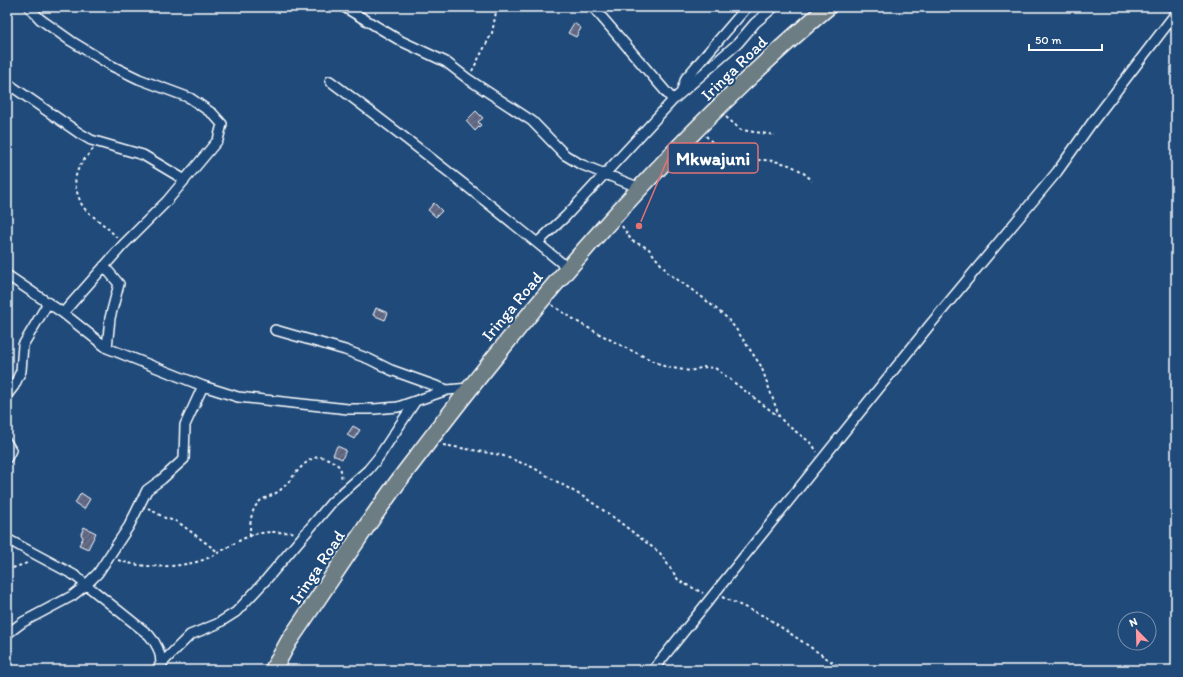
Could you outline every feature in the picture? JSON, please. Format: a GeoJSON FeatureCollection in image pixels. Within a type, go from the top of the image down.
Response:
{"type":"FeatureCollection","features":[{"type":"Feature","properties":{"kind":"highway","name":"Iringa Road"},"geometry":{"type":"LineString","coordinates":[[272,670],[289,641],[402,476],[430,442],[469,388],[543,299],[640,188],[698,128],[794,35],[828,7]]}},
{"type":"Feature","properties":{"kind":"street"},"geometry":{"type":"LineString","coordinates":[[29,7],[40,19],[65,38],[112,66],[139,79],[190,98],[220,120],[222,124],[218,140],[185,180],[167,201],[123,245],[63,313]]}},
{"type":"Feature","properties":{"kind":"street"},"geometry":{"type":"LineString","coordinates":[[344,7],[401,41],[446,62],[468,79],[532,121],[565,155],[596,172],[605,173],[640,188]]}},
{"type":"Feature","properties":{"kind":"street"},"geometry":{"type":"LineString","coordinates":[[593,7],[673,100]]}},
{"type":"Feature","properties":{"kind":"street"},"geometry":{"type":"LineString","coordinates":[[681,92],[686,78],[747,7]]}},
{"type":"Feature","properties":{"kind":"street"},"geometry":{"type":"LineString","coordinates":[[537,243],[566,216],[681,92],[738,43],[755,23],[774,7]]}},
{"type":"Feature","properties":{"kind":"street"},"geometry":{"type":"LineString","coordinates":[[653,670],[929,326],[1057,172],[1091,124],[1176,14]]}},
{"type":"Feature","properties":{"kind":"street"},"geometry":{"type":"LineString","coordinates":[[330,81],[395,129],[569,269]]}},
{"type":"Feature","properties":{"kind":"street"},"geometry":{"type":"LineString","coordinates":[[7,83],[79,133],[99,142],[143,156],[185,180]]}},
{"type":"Feature","properties":{"kind":"street"},"geometry":{"type":"LineString","coordinates":[[104,266],[119,284],[110,318],[107,348]]}},
{"type":"Feature","properties":{"kind":"street"},"geometry":{"type":"LineString","coordinates":[[7,275],[48,302],[107,348],[203,386],[238,397],[348,409],[398,407],[447,390],[469,388]]}},
{"type":"Feature","properties":{"kind":"street"},"geometry":{"type":"LineString","coordinates":[[7,395],[14,386],[21,370],[23,345],[48,302]]}},
{"type":"Feature","properties":{"kind":"street"},"geometry":{"type":"LineString","coordinates":[[275,330],[345,350],[369,359],[391,370],[447,390]]}},
{"type":"Feature","properties":{"kind":"street"},"geometry":{"type":"LineString","coordinates":[[7,634],[23,622],[72,596],[86,585],[109,557],[129,526],[147,490],[162,479],[184,459],[184,426],[203,386]]}},
{"type":"Feature","properties":{"kind":"street"},"geometry":{"type":"LineString","coordinates":[[160,668],[190,635],[217,624],[236,612],[265,581],[308,528],[341,493],[368,470],[378,458],[416,402]]}},
{"type":"Feature","properties":{"kind":"street"},"geometry":{"type":"LineString","coordinates":[[7,443],[11,450],[7,458]]}},
{"type":"Feature","properties":{"kind":"street"},"geometry":{"type":"LineString","coordinates":[[7,539],[39,557],[60,566],[149,635],[155,642],[160,652],[160,668]]}},
{"type":"Feature","properties":{"kind":"path"},"geometry":{"type":"LineString","coordinates":[[468,79],[492,33],[497,7]]}},
{"type":"Feature","properties":{"kind":"path"},"geometry":{"type":"LineString","coordinates":[[718,109],[741,130],[775,135]]}},
{"type":"Feature","properties":{"kind":"path"},"geometry":{"type":"LineString","coordinates":[[698,128],[716,146],[734,159],[750,162],[762,160],[784,163],[804,172],[812,180]]}},
{"type":"Feature","properties":{"kind":"path"},"geometry":{"type":"LineString","coordinates":[[99,142],[79,168],[74,178],[75,186],[86,211],[107,226],[123,245]]}},
{"type":"Feature","properties":{"kind":"path"},"geometry":{"type":"LineString","coordinates":[[617,214],[623,229],[632,240],[648,248],[668,273],[702,296],[727,318],[761,366],[778,416],[783,423],[815,447],[821,460]]}},
{"type":"Feature","properties":{"kind":"path"},"geometry":{"type":"LineString","coordinates":[[543,299],[581,324],[666,367],[690,371],[704,366],[715,368],[778,416]]}},
{"type":"Feature","properties":{"kind":"path"},"geometry":{"type":"LineString","coordinates":[[430,442],[501,455],[532,467],[587,499],[660,553],[679,581],[711,596],[722,597],[737,603],[766,617],[844,670]]}},
{"type":"Feature","properties":{"kind":"path"},"geometry":{"type":"LineString","coordinates":[[250,536],[252,515],[257,503],[282,489],[313,457],[327,458],[341,467],[341,493]]}},
{"type":"Feature","properties":{"kind":"path"},"geometry":{"type":"LineString","coordinates":[[140,503],[165,518],[178,522],[218,552]]}},
{"type":"Feature","properties":{"kind":"path"},"geometry":{"type":"LineString","coordinates":[[109,557],[125,562],[178,566],[203,560],[250,536],[267,532],[297,532],[308,528]]}},
{"type":"Feature","properties":{"kind":"path"},"geometry":{"type":"LineString","coordinates":[[7,570],[39,557]]}},
{"type":"Feature","properties":{"kind":"building"},"geometry":{"type":"Polygon","coordinates":[[[574,23],[581,28],[576,37],[568,33],[574,23]]]}},
{"type":"Feature","properties":{"kind":"building"},"geometry":{"type":"Polygon","coordinates":[[[476,111],[483,118],[478,122],[481,125],[475,131],[466,121],[476,111]]]}},
{"type":"Feature","properties":{"kind":"building"},"geometry":{"type":"Polygon","coordinates":[[[434,203],[442,211],[436,217],[428,210],[434,203]]]}},
{"type":"Feature","properties":{"kind":"building"},"geometry":{"type":"Polygon","coordinates":[[[376,308],[388,313],[385,320],[373,315],[376,308]]]}},
{"type":"Feature","properties":{"kind":"building"},"geometry":{"type":"Polygon","coordinates":[[[353,426],[360,430],[354,439],[347,435],[353,426]]]}},
{"type":"Feature","properties":{"kind":"building"},"geometry":{"type":"Polygon","coordinates":[[[337,446],[346,450],[342,459],[333,455],[337,446]]]}},
{"type":"Feature","properties":{"kind":"building"},"geometry":{"type":"Polygon","coordinates":[[[81,493],[90,499],[84,509],[75,503],[81,493]]]}},
{"type":"Feature","properties":{"kind":"building"},"geometry":{"type":"Polygon","coordinates":[[[84,527],[96,533],[88,549],[79,545],[83,538],[81,534],[84,527]]]}},
{"type":"Feature","properties":{"kind":"place","name":"Mkwajuni"},"geometry":{"type":"Point","coordinates":[639,226]}}]}
